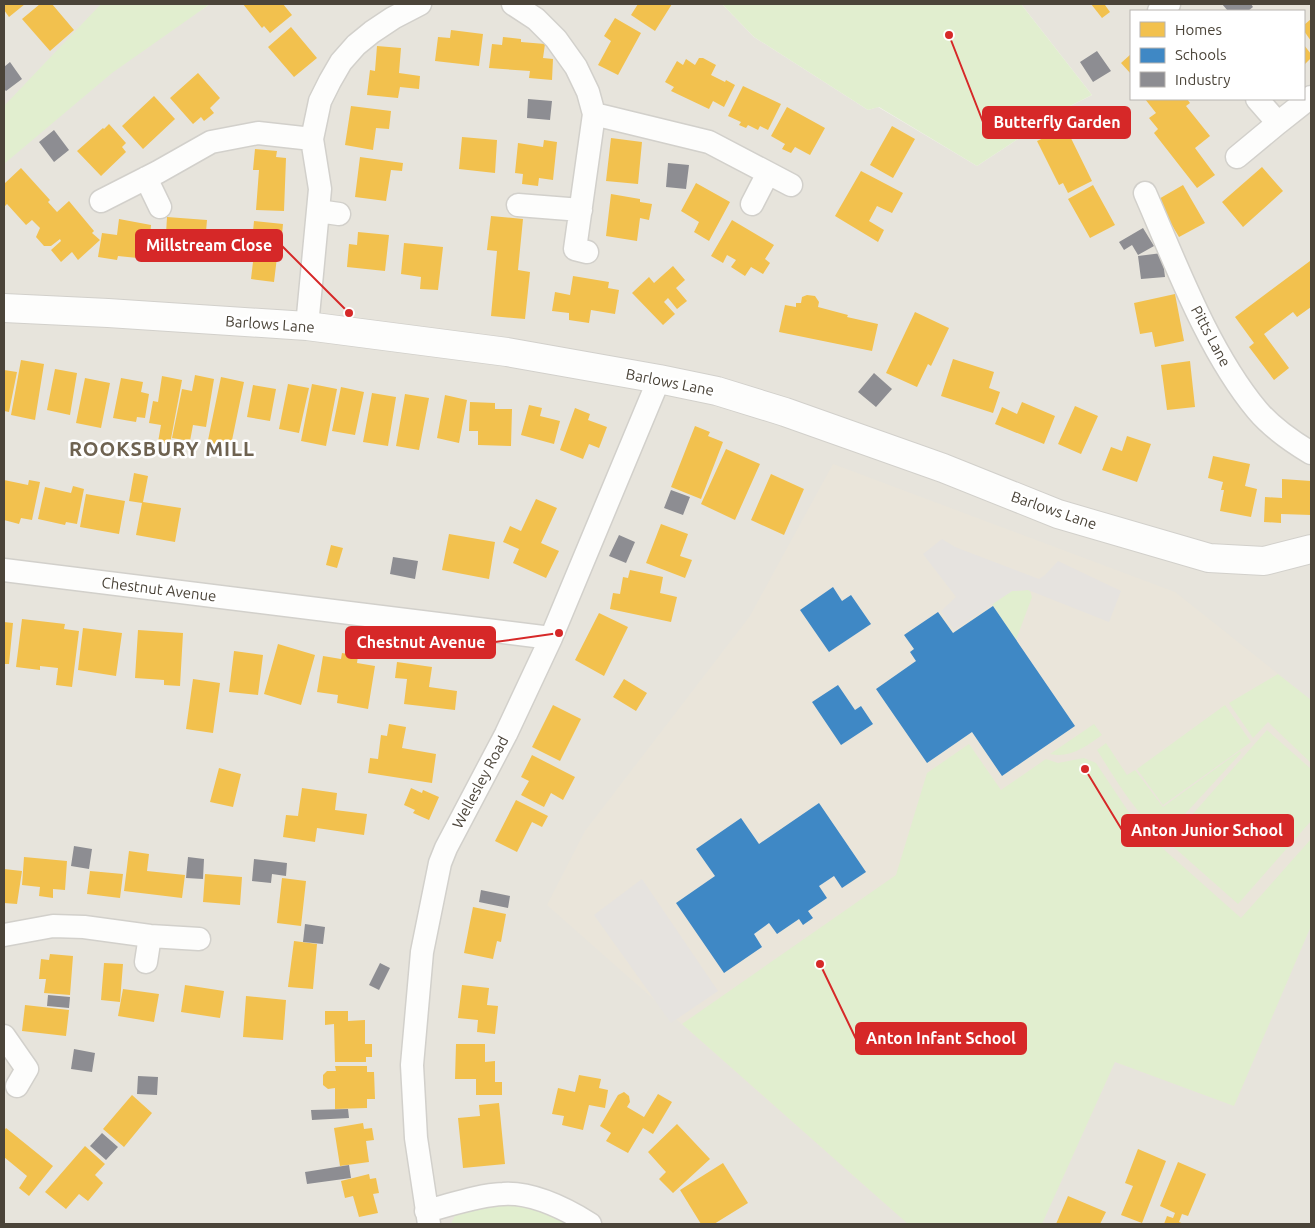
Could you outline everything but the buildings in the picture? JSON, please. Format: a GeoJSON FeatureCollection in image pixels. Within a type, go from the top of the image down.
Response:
{"type":"FeatureCollection","features":[{"type":"Feature","properties":{"kind":"street"},"geometry":{"type":"LineString","coordinates":[[307,326],[328,212],[320,189],[312,139],[320,101],[341,62],[356,45],[393,18],[420,4]]}},
{"type":"Feature","properties":{"kind":"street"},"geometry":{"type":"LineString","coordinates":[[513,4],[536,19],[556,39],[576,67],[588,92],[594,114],[575,249],[587,252]]}},
{"type":"Feature","properties":{"kind":"street"},"geometry":{"type":"LineString","coordinates":[[1237,157],[1311,96]]}},
{"type":"Feature","properties":{"kind":"street"},"geometry":{"type":"LineString","coordinates":[[1258,100],[1278,123]]}},
{"type":"Feature","properties":{"kind":"street"},"geometry":{"type":"LineString","coordinates":[[594,114],[708,142],[791,186]]}},
{"type":"Feature","properties":{"kind":"street"},"geometry":{"type":"LineString","coordinates":[[101,201],[211,142],[258,133],[312,139]]}},
{"type":"Feature","properties":{"kind":"street"},"geometry":{"type":"LineString","coordinates":[[752,204],[768,173]]}},
{"type":"Feature","properties":{"kind":"street"},"geometry":{"type":"LineString","coordinates":[[146,178],[160,207]]}},
{"type":"Feature","properties":{"kind":"street","name":"Pitts Lane"},"geometry":{"type":"LineString","coordinates":[[1145,193],[1183,281],[1221,359],[1258,411],[1283,436],[1311,453]]}},
{"type":"Feature","properties":{"kind":"street"},"geometry":{"type":"LineString","coordinates":[[518,205],[581,210]]}},
{"type":"Feature","properties":{"kind":"street","name":"Barlows Lane"},"geometry":{"type":"LineString","coordinates":[[4,308],[307,326],[507,352],[659,379],[717,391],[785,412],[943,468],[1058,514],[1209,558],[1264,561],[1311,549]]}},
{"type":"Feature","properties":{"kind":"street","name":"Wellesley Road"},"geometry":{"type":"LineString","coordinates":[[590,1224],[571,1212],[548,1203],[526,1196],[504,1193],[481,1197],[428,1218],[416,1138],[412,1065],[422,952],[438,872],[446,848],[506,734],[551,638],[659,379]]}},
{"type":"Feature","properties":{"kind":"street","name":"Chestnut Avenue"},"geometry":{"type":"LineString","coordinates":[[4,570],[551,638]]}},
{"type":"Feature","properties":{"kind":"street"},"geometry":{"type":"LineString","coordinates":[[4,935],[53,926],[84,927],[150,936],[199,939]]}},
{"type":"Feature","properties":{"kind":"street"},"geometry":{"type":"LineString","coordinates":[[146,962],[150,936]]}},
{"type":"Feature","properties":{"kind":"street"},"geometry":{"type":"LineString","coordinates":[[4,1036],[28,1069],[18,1086]]}},
{"type":"Feature","properties":{"kind":"shaded area"},"geometry":{"type":"Polygon","coordinates":[[[4,4],[194,4],[198,12],[210,4],[722,4],[754,37],[868,110],[878,107],[977,166],[1062,110],[1092,95],[1021,4],[1311,4],[1311,1224],[4,1224],[4,4]]]}},
{"type":"Feature","properties":{"kind":"shaded area"},"geometry":{"type":"Polygon","coordinates":[[[833,464],[1175,592],[1311,700],[1311,926],[1234,1106],[1115,1062],[1042,1224],[908,1224],[547,905],[585,831],[750,616],[833,464]]]}},
{"type":"Feature","properties":{"kind":"shaded area"},"geometry":{"type":"Polygon","coordinates":[[[942,539],[955,547],[1039,579],[1058,561],[1121,591],[1109,622],[1028,590],[1012,591],[954,630],[941,611],[956,597],[923,554],[942,539]]]}},
{"type":"Feature","properties":{"kind":"shaded area"},"geometry":{"type":"Polygon","coordinates":[[[642,879],[718,991],[671,1023],[594,915],[642,879]]]}},
{"type":"Feature","properties":{"kind":"green space"},"geometry":{"type":"Polygon","coordinates":[[[101,4],[210,4],[112,73],[4,164],[4,106],[101,4]]]}},
{"type":"Feature","properties":{"kind":"green space"},"geometry":{"type":"Polygon","coordinates":[[[722,4],[1021,4],[1092,95],[1062,110],[977,166],[879,107],[868,110],[754,37],[722,4]]]}},
{"type":"Feature","properties":{"kind":"green space"},"geometry":{"type":"Polygon","coordinates":[[[1028,590],[1032,597],[1016,640],[992,604],[1012,591],[1028,590]]]}},
{"type":"Feature","properties":{"kind":"green space"},"geometry":{"type":"Polygon","coordinates":[[[1278,674],[1311,700],[1311,763],[1268,722],[1253,738],[1229,703],[1278,674]]]}},
{"type":"Feature","properties":{"kind":"green space"},"geometry":{"type":"Polygon","coordinates":[[[1225,705],[1251,742],[1163,805],[1137,769],[1225,705]]]}},
{"type":"Feature","properties":{"kind":"green space"},"geometry":{"type":"Polygon","coordinates":[[[1094,724],[1102,735],[1071,753],[1064,755],[1050,754],[1094,724]]]}},
{"type":"Feature","properties":{"kind":"green space"},"geometry":{"type":"Polygon","coordinates":[[[1267,730],[1311,769],[1311,821],[1238,904],[1168,842],[1267,730]]]}},
{"type":"Feature","properties":{"kind":"green space"},"geometry":{"type":"Polygon","coordinates":[[[1106,743],[1127,775],[1135,770],[1163,807],[1240,751],[1241,753],[1163,838],[1135,807],[1097,750],[1106,743]]]}},
{"type":"Feature","properties":{"kind":"green space"},"geometry":{"type":"Polygon","coordinates":[[[969,744],[1001,790],[1046,759],[1058,763],[1084,758],[1096,763],[1130,814],[1160,846],[1241,918],[1311,839],[1311,926],[1234,1106],[1115,1062],[1042,1224],[908,1224],[682,1024],[896,875],[927,773],[969,744]]]}},
{"type":"Feature","properties":{"kind":"green space"},"geometry":{"type":"Polygon","coordinates":[[[486,1199],[537,1209],[568,1224],[451,1224],[456,1213],[486,1199]]]}},
{"type":"Feature","properties":{"kind":"place","name":"Butterfly Garden"},"geometry":{"type":"Point","coordinates":[949,35]}},
{"type":"Feature","properties":{"kind":"place","name":"Millstream Close"},"geometry":{"type":"Point","coordinates":[349,313]}},
{"type":"Feature","properties":{"kind":"place","name":"Chestnut Avenue"},"geometry":{"type":"Point","coordinates":[559,633]}},
{"type":"Feature","properties":{"kind":"place","name":"Anton Junior School"},"geometry":{"type":"Point","coordinates":[1085,769]}},
{"type":"Feature","properties":{"kind":"place","name":"Anton Infant School"},"geometry":{"type":"Point","coordinates":[820,964]}},
{"type":"Feature","properties":{"kind":"district","name":"ROOKSBURY MILL"},"geometry":{"type":"Point","coordinates":[162,448]}}]}
